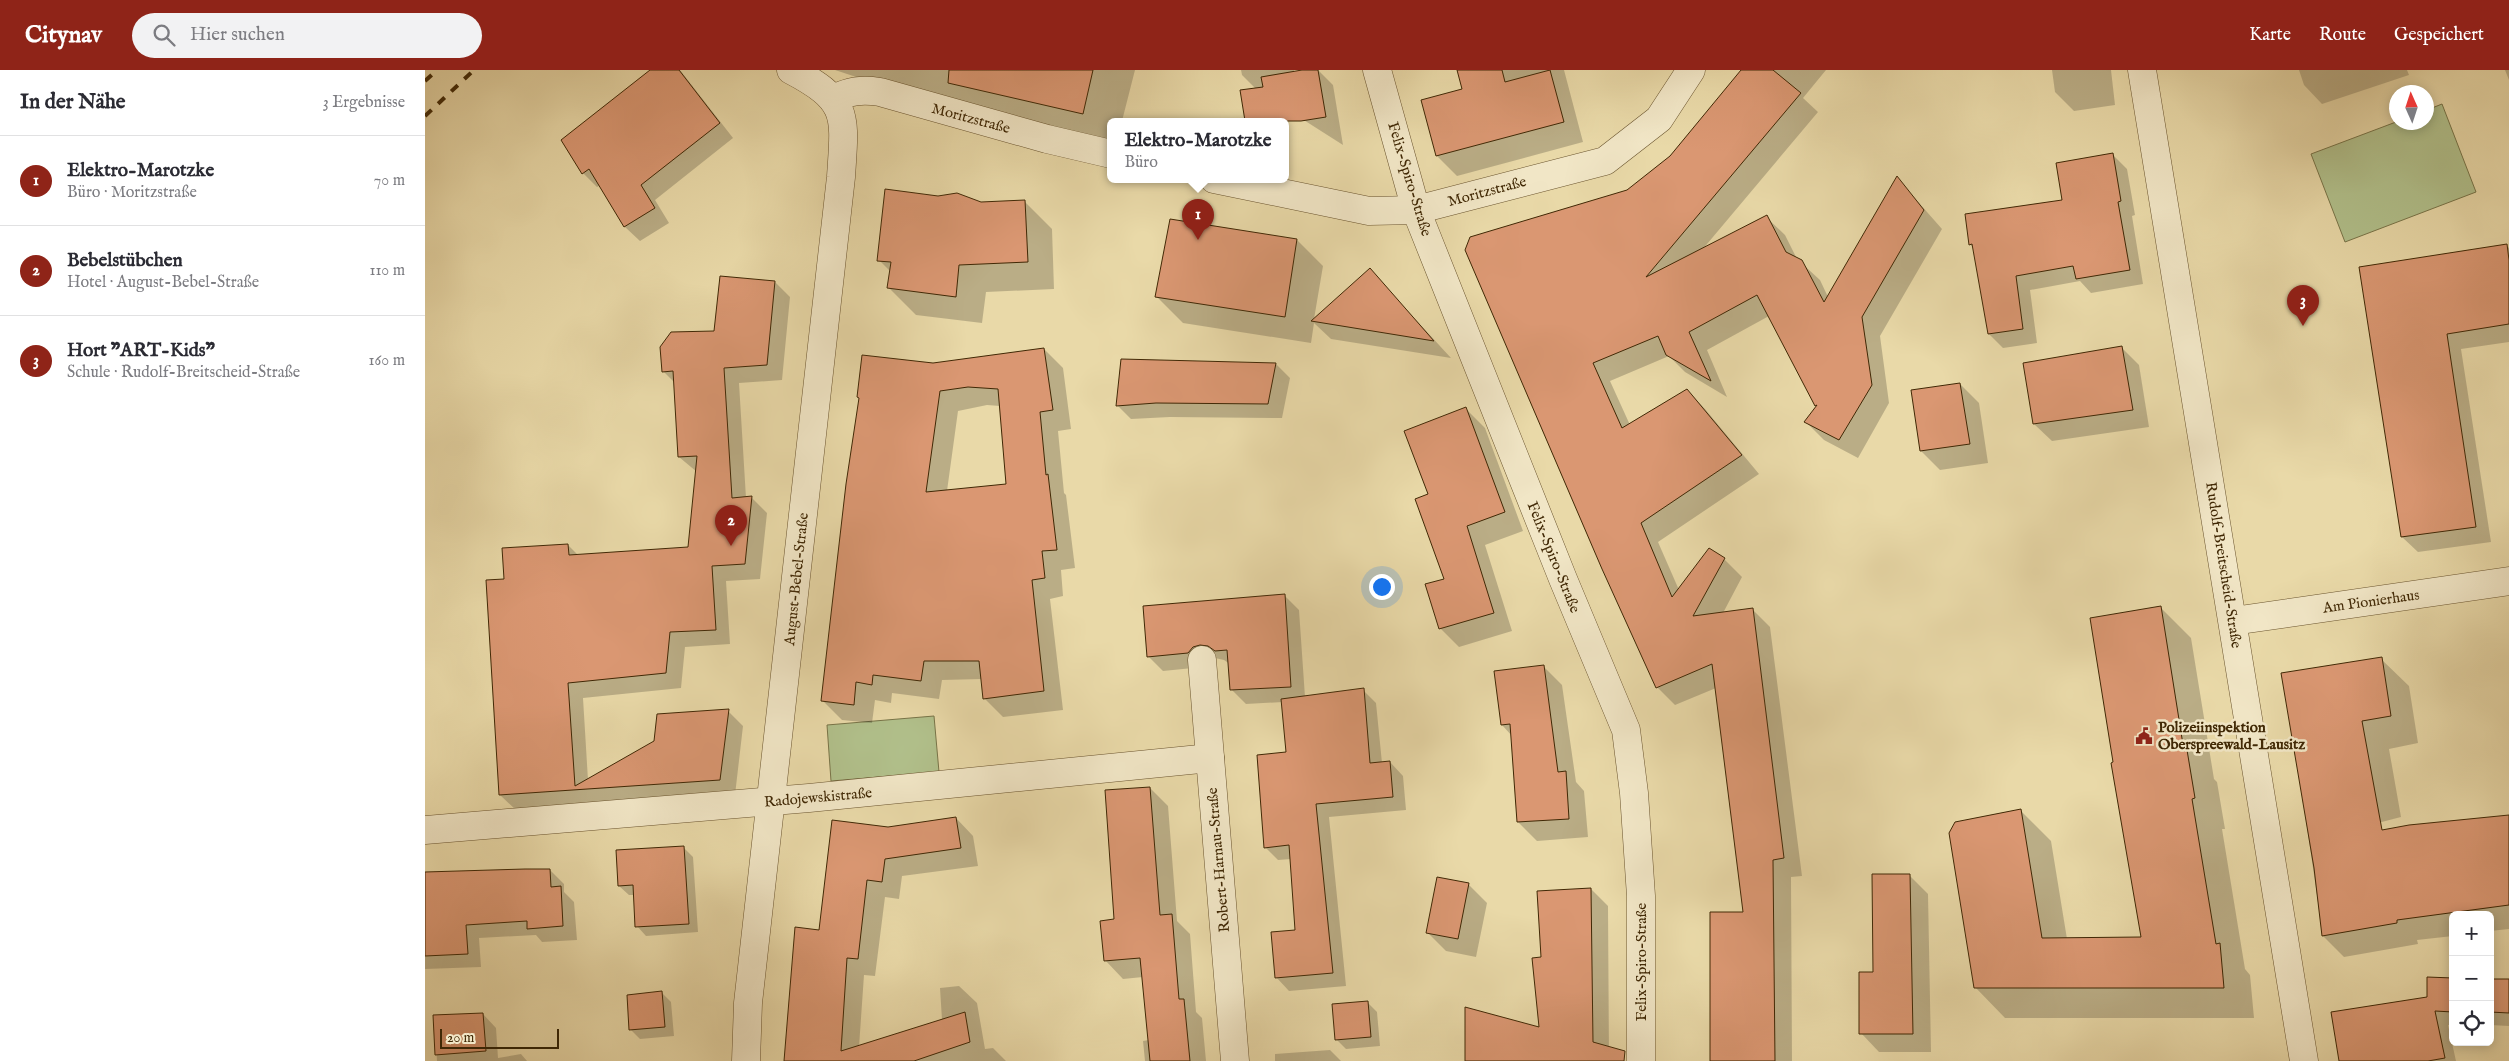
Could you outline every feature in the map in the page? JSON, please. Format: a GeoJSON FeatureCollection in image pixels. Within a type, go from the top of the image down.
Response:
{"type":"FeatureCollection","features":[{"type":"Feature","properties":{"kind":"street"},"geometry":{"type":"LineString","coordinates":[[791,70],[816,83],[833,99]]}},
{"type":"Feature","properties":{"kind":"street","name":"Felix-Spiro-Straße"},"geometry":{"type":"LineString","coordinates":[[1377,70],[1416,210],[1563,579],[1626,730],[1634,793],[1641,896],[1641,1061]]}},
{"type":"Feature","properties":{"kind":"street","name":"Moritzstraße"},"geometry":{"type":"LineString","coordinates":[[1234,183],[1369,211],[1416,210],[1605,161],[1659,119],[1691,70]]}},
{"type":"Feature","properties":{"kind":"street","name":"Rudolf-Breitscheid-Straße"},"geometry":{"type":"LineString","coordinates":[[2142,70],[2304,1061]]}},
{"type":"Feature","properties":{"kind":"street","name":"Moritzstraße"},"geometry":{"type":"LineString","coordinates":[[833,99],[853,90],[862,89],[880,92],[1107,153]]}},
{"type":"Feature","properties":{"kind":"street","name":"August-Bebel-Straße"},"geometry":{"type":"LineString","coordinates":[[746,1061],[748,1003],[841,177],[844,130],[840,112],[833,99]]}},
{"type":"Feature","properties":{"kind":"street","name":"Am Pionierhaus"},"geometry":{"type":"LineString","coordinates":[[2233,621],[2509,581]]}},
{"type":"Feature","properties":{"kind":"street","name":"Robert-Harnau-Straße"},"geometry":{"type":"LineString","coordinates":[[1202,660],[1235,1061]]}},
{"type":"Feature","properties":{"kind":"street","name":"Radojewskistraße"},"geometry":{"type":"LineString","coordinates":[[425,830],[770,802],[1210,758]]}},
{"type":"Feature","properties":{"kind":"green space"},"geometry":{"type":"Polygon","coordinates":[[[2442,104],[2476,192],[2345,242],[2311,154],[2389,125],[2389,130],[2434,130],[2434,107],[2442,104]]]}},
{"type":"Feature","properties":{"kind":"green space"},"geometry":{"type":"Polygon","coordinates":[[[934,716],[939,772],[831,781],[827,725],[934,716]]]}},
{"type":"Feature","properties":{"kind":"building"},"geometry":{"type":"Polygon","coordinates":[[[650,70],[679,70],[720,123],[641,185],[655,208],[624,227],[589,169],[582,174],[561,140],[650,70]]]}},
{"type":"Feature","properties":{"kind":"building"},"geometry":{"type":"Polygon","coordinates":[[[949,70],[1093,70],[1083,114],[948,83],[949,70]]]}},
{"type":"Feature","properties":{"kind":"building"},"geometry":{"type":"Polygon","coordinates":[[[1302,70],[1318,70],[1326,117],[1301,121],[1289,121],[1289,118],[1245,118],[1240,90],[1263,87],[1261,77],[1302,70]]]}},
{"type":"Feature","properties":{"kind":"building"},"geometry":{"type":"Polygon","coordinates":[[[1457,70],[1502,70],[1505,82],[1550,70],[1564,122],[1436,156],[1421,100],[1462,89],[1457,70]]]}},
{"type":"Feature","properties":{"kind":"building"},"geometry":{"type":"Polygon","coordinates":[[[1741,70],[1773,70],[1801,93],[1646,277],[1767,215],[1786,252],[1802,260],[1824,302],[1897,176],[1924,210],[1862,317],[1872,385],[1839,440],[1804,422],[1817,405],[1815,406],[1757,295],[1689,332],[1711,381],[1666,355],[1658,336],[1593,363],[1622,428],[1687,389],[1742,455],[1641,523],[1672,597],[1709,548],[1725,558],[1693,616],[1753,608],[1784,858],[1773,860],[1775,1061],[1710,1061],[1710,912],[1743,912],[1712,664],[1656,688],[1602,569],[1465,250],[1470,237],[1627,190],[1670,156],[1741,70]]]}},
{"type":"Feature","properties":{"kind":"building"},"geometry":{"type":"Polygon","coordinates":[[[2113,153],[2121,201],[2118,202],[2130,270],[2076,279],[2073,266],[2016,276],[2023,329],[1988,334],[1972,244],[1969,245],[1965,214],[2062,200],[2056,163],[2113,153]]]}},
{"type":"Feature","properties":{"kind":"building"},"geometry":{"type":"Polygon","coordinates":[[[885,189],[938,196],[957,193],[981,202],[1025,200],[1028,262],[959,265],[956,297],[887,288],[891,262],[877,261],[885,189]]]}},
{"type":"Feature","properties":{"kind":"building"},"geometry":{"type":"Polygon","coordinates":[[[1170,219],[1297,239],[1285,317],[1155,297],[1170,219]]]}},
{"type":"Feature","properties":{"kind":"building"},"geometry":{"type":"Polygon","coordinates":[[[2507,244],[2509,260],[2509,324],[2447,334],[2476,527],[2401,537],[2359,267],[2507,244]]]}},
{"type":"Feature","properties":{"kind":"building"},"geometry":{"type":"Polygon","coordinates":[[[1370,268],[1434,341],[1311,321],[1370,268]]]}},
{"type":"Feature","properties":{"kind":"building"},"geometry":{"type":"Polygon","coordinates":[[[720,276],[775,281],[767,365],[724,368],[732,498],[752,496],[745,564],[712,566],[716,630],[670,632],[666,673],[568,683],[575,786],[654,741],[657,714],[729,709],[720,780],[499,795],[486,580],[504,579],[502,548],[568,544],[569,555],[688,547],[697,456],[678,457],[673,371],[662,372],[660,347],[671,332],[714,331],[720,276]]]}},
{"type":"Feature","properties":{"kind":"building"},"geometry":{"type":"Polygon","coordinates":[[[2122,346],[2133,410],[2033,424],[2023,363],[2122,346]]]}},
{"type":"Feature","properties":{"kind":"building"},"geometry":{"type":"Polygon","coordinates":[[[1044,348],[1053,410],[1040,412],[1046,475],[1048,474],[1057,550],[1042,551],[1045,578],[1032,580],[1044,691],[983,699],[979,661],[924,661],[921,681],[873,675],[872,685],[856,682],[854,705],[821,701],[846,484],[859,398],[857,397],[862,355],[933,363],[1044,348]],[[968,387],[940,391],[926,492],[1006,484],[998,389],[968,387]]]}},
{"type":"Feature","properties":{"kind":"building"},"geometry":{"type":"Polygon","coordinates":[[[1121,359],[1276,363],[1268,404],[1156,403],[1116,406],[1121,359]]]}},
{"type":"Feature","properties":{"kind":"building"},"geometry":{"type":"Polygon","coordinates":[[[1960,383],[1970,444],[1920,451],[1911,390],[1960,383]]]}},
{"type":"Feature","properties":{"kind":"building"},"geometry":{"type":"Polygon","coordinates":[[[1466,407],[1505,512],[1467,526],[1494,613],[1439,629],[1425,584],[1444,579],[1415,499],[1428,494],[1404,431],[1466,407]]]}},
{"type":"Feature","properties":{"kind":"building"},"geometry":{"type":"Polygon","coordinates":[[[1285,594],[1291,687],[1230,690],[1227,650],[1215,651],[1208,646],[1200,645],[1193,647],[1188,653],[1147,657],[1143,606],[1285,594]]]}},
{"type":"Feature","properties":{"kind":"building"},"geometry":{"type":"Polygon","coordinates":[[[2161,606],[2184,751],[2187,750],[2195,798],[2192,799],[2216,944],[2220,943],[2224,988],[1974,988],[1949,833],[1955,822],[2021,809],[2042,938],[2141,937],[2111,763],[2113,762],[2090,618],[2161,606]]]}},
{"type":"Feature","properties":{"kind":"building"},"geometry":{"type":"Polygon","coordinates":[[[2382,657],[2391,716],[2362,721],[2382,830],[2409,825],[2509,815],[2509,905],[2464,911],[2449,911],[2449,913],[2397,920],[2397,923],[2322,936],[2314,868],[2281,673],[2382,657]]]}},
{"type":"Feature","properties":{"kind":"building"},"geometry":{"type":"Polygon","coordinates":[[[1544,665],[1558,772],[1566,771],[1569,819],[1517,822],[1510,724],[1501,725],[1494,671],[1544,665]]]}},
{"type":"Feature","properties":{"kind":"building"},"geometry":{"type":"Polygon","coordinates":[[[1364,688],[1370,763],[1390,761],[1393,797],[1316,804],[1333,973],[1275,978],[1271,932],[1295,930],[1289,845],[1264,848],[1257,755],[1286,752],[1281,699],[1364,688]]]}},
{"type":"Feature","properties":{"kind":"building"},"geometry":{"type":"Polygon","coordinates":[[[1150,787],[1160,915],[1172,914],[1179,999],[1184,999],[1190,1061],[1150,1061],[1140,958],[1104,961],[1100,921],[1114,919],[1105,790],[1150,787]]]}},
{"type":"Feature","properties":{"kind":"building"},"geometry":{"type":"Polygon","coordinates":[[[956,817],[961,848],[885,859],[882,882],[867,880],[858,959],[847,958],[841,1051],[965,1012],[970,1042],[914,1061],[784,1061],[795,927],[819,930],[832,820],[888,827],[956,817]]]}},
{"type":"Feature","properties":{"kind":"building"},"geometry":{"type":"Polygon","coordinates":[[[684,846],[689,924],[635,927],[633,885],[618,886],[616,850],[684,846]]]}},
{"type":"Feature","properties":{"kind":"building"},"geometry":{"type":"Polygon","coordinates":[[[550,869],[551,887],[561,886],[563,926],[527,929],[527,921],[466,925],[468,954],[425,956],[425,872],[550,869]]]}},
{"type":"Feature","properties":{"kind":"building"},"geometry":{"type":"Polygon","coordinates":[[[1872,874],[1910,874],[1913,1034],[1859,1034],[1859,972],[1873,972],[1872,874]]]}},
{"type":"Feature","properties":{"kind":"building"},"geometry":{"type":"Polygon","coordinates":[[[1437,877],[1469,883],[1458,939],[1426,933],[1437,877]]]}},
{"type":"Feature","properties":{"kind":"building"},"geometry":{"type":"Polygon","coordinates":[[[1591,888],[1593,1042],[1625,1051],[1624,1061],[1465,1061],[1465,1007],[1539,1027],[1532,958],[1541,957],[1537,891],[1591,888]]]}},
{"type":"Feature","properties":{"kind":"building"},"geometry":{"type":"Polygon","coordinates":[[[2427,977],[2449,978],[2449,1012],[2435,1011],[2445,1058],[2428,1061],[2339,1061],[2331,1012],[2427,997],[2427,977]]]}},
{"type":"Feature","properties":{"kind":"building"},"geometry":{"type":"Polygon","coordinates":[[[2494,979],[2509,979],[2509,1013],[2494,1012],[2494,979]]]}},
{"type":"Feature","properties":{"kind":"building"},"geometry":{"type":"Polygon","coordinates":[[[662,991],[665,1027],[629,1030],[627,995],[662,991]]]}},
{"type":"Feature","properties":{"kind":"building"},"geometry":{"type":"Polygon","coordinates":[[[1368,1001],[1371,1037],[1335,1040],[1332,1004],[1368,1001]]]}},
{"type":"Feature","properties":{"kind":"building"},"geometry":{"type":"Polygon","coordinates":[[[483,1013],[486,1051],[435,1055],[433,1015],[483,1013]]]}},
{"type":"Feature","properties":{"kind":"railway"},"geometry":{"type":"LineString","coordinates":[[425,81],[437,70]]}},
{"type":"Feature","properties":{"kind":"railway"},"geometry":{"type":"LineString","coordinates":[[425,116],[474,70]]}},
{"type":"Feature","properties":{"kind":"place","name":"Elektro-Marotzke"},"geometry":{"type":"Point","coordinates":[1198,240]}},
{"type":"Feature","properties":{"kind":"place","name":"Hort \"ART-Kids\""},"geometry":{"type":"Point","coordinates":[2303,326]}},
{"type":"Feature","properties":{"kind":"place","name":"Bebelstübchen"},"geometry":{"type":"Point","coordinates":[731,546]}},
{"type":"Feature","properties":{"kind":"place","name":"Polizeiinspektion Oberspreewald-Lausitz"},"geometry":{"type":"Point","coordinates":[2144,736]}}]}
